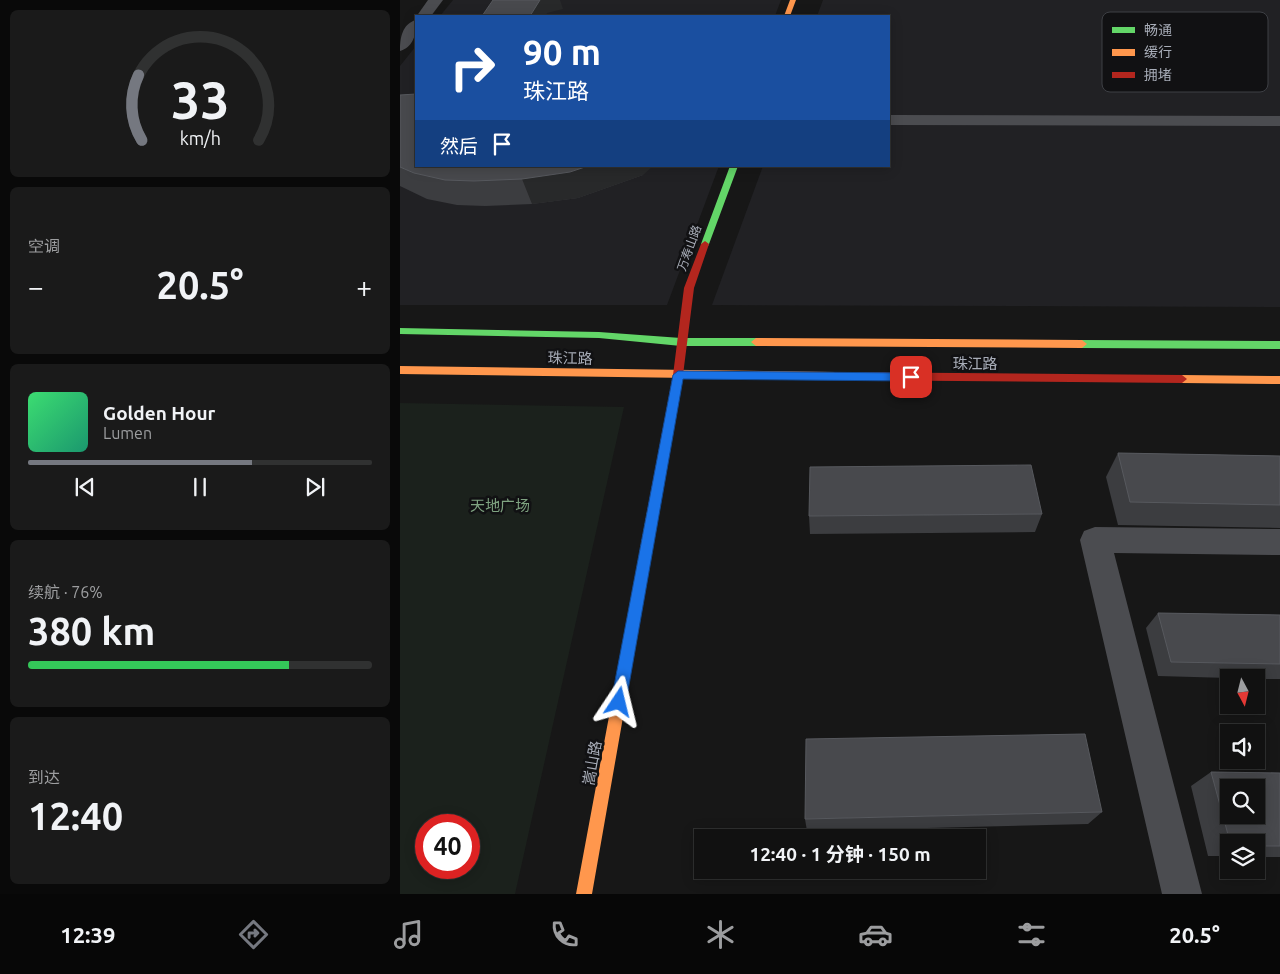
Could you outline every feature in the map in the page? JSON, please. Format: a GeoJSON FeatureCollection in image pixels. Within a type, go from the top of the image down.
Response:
{"type":"FeatureCollection","features":[{"type":"Feature","properties":{"kind":"main road"},"geometry":{"type":"LineString","coordinates":[[787,15],[793,0]]}},
{"type":"Feature","properties":{"kind":"main road","name":"万寿山路"},"geometry":{"type":"LineString","coordinates":[[681,342],[689,288],[734,167]]}},
{"type":"Feature","properties":{"kind":"main road"},"geometry":{"type":"LineString","coordinates":[[400,331],[600,335],[681,342],[1280,344]]}},
{"type":"Feature","properties":{"kind":"main road","name":"嵩山路"},"geometry":{"type":"LineString","coordinates":[[584,894],[678,375],[681,342]]}},
{"type":"Feature","properties":{"kind":"main road","name":"珠江路"},"geometry":{"type":"LineString","coordinates":[[400,370],[678,375],[1280,380]]}},
{"type":"Feature","properties":{"kind":"street"},"geometry":{"type":"LineString","coordinates":[[424,15],[436,0]]}},
{"type":"Feature","properties":{"kind":"street"},"geometry":{"type":"LineString","coordinates":[[400,46],[415,26]]}},
{"type":"Feature","properties":{"kind":"street"},"geometry":{"type":"LineString","coordinates":[[890,120],[1280,121]]}},
{"type":"Feature","properties":{"kind":"street"},"geometry":{"type":"LineString","coordinates":[[1182,894],[1095,540],[1280,542]]}},
{"type":"Feature","properties":{"kind":"shaded area"},"geometry":{"type":"Polygon","coordinates":[[[453,0],[781,0],[775,15],[441,15],[453,0]]]}},
{"type":"Feature","properties":{"kind":"shaded area"},"geometry":{"type":"Polygon","coordinates":[[[823,0],[1280,0],[1280,307],[712,305],[763,167],[890,167],[890,15],[817,15],[823,0]]]}},
{"type":"Feature","properties":{"kind":"shaded area"},"geometry":{"type":"Polygon","coordinates":[[[415,47],[415,167],[719,167],[667,305],[400,305],[400,66],[415,47]]]}},
{"type":"Feature","properties":{"kind":"green space","name":"天地广场"},"geometry":{"type":"Polygon","coordinates":[[[400,403],[624,407],[515,894],[400,894],[400,403]]]}},
{"type":"Feature","properties":{"kind":"building"},"geometry":{"type":"Polygon","coordinates":[[[493,0],[540,0],[531,15],[483,15],[493,0]]]}},
{"type":"Feature","properties":{"kind":"building"},"geometry":{"type":"Polygon","coordinates":[[[415,94],[415,167],[585,167],[570,172],[522,179],[474,181],[445,180],[414,173],[400,167],[400,95],[415,94]]]}},
{"type":"Feature","properties":{"kind":"building"},"geometry":{"type":"Polygon","coordinates":[[[1118,453],[1280,456],[1280,505],[1130,502],[1118,453]]]}},
{"type":"Feature","properties":{"kind":"building"},"geometry":{"type":"Polygon","coordinates":[[[1031,465],[1042,514],[809,516],[810,467],[1031,465]]]}},
{"type":"Feature","properties":{"kind":"building"},"geometry":{"type":"Polygon","coordinates":[[[1158,613],[1280,615],[1280,664],[1171,662],[1158,613]]]}},
{"type":"Feature","properties":{"kind":"building"},"geometry":{"type":"Polygon","coordinates":[[[1085,734],[1102,812],[805,819],[806,739],[1085,734]]]}},
{"type":"Feature","properties":{"kind":"building"},"geometry":{"type":"Polygon","coordinates":[[[1211,772],[1280,773],[1280,846],[1265,846],[1265,834],[1228,834],[1225,824],[1265,824],[1265,779],[1220,779],[1220,805],[1211,772]]]}},
{"type":"Feature","properties":{"kind":"traffic: fast"},"geometry":{"type":"LineString","coordinates":[[705,244],[734,167]]}},
{"type":"Feature","properties":{"kind":"traffic: fast"},"geometry":{"type":"LineString","coordinates":[[400,331],[599,335],[681,342],[756,342]]}},
{"type":"Feature","properties":{"kind":"traffic: fast"},"geometry":{"type":"LineString","coordinates":[[1082,344],[1280,345]]}},
{"type":"Feature","properties":{"kind":"traffic: slow"},"geometry":{"type":"LineString","coordinates":[[787,15],[793,0]]}},
{"type":"Feature","properties":{"kind":"traffic: slow"},"geometry":{"type":"LineString","coordinates":[[756,342],[1082,344]]}},
{"type":"Feature","properties":{"kind":"traffic: slow"},"geometry":{"type":"LineString","coordinates":[[400,370],[835,376]]}},
{"type":"Feature","properties":{"kind":"traffic: slow"},"geometry":{"type":"LineString","coordinates":[[1182,379],[1280,380]]}},
{"type":"Feature","properties":{"kind":"traffic: slow"},"geometry":{"type":"LineString","coordinates":[[584,894],[653,512]]}},
{"type":"Feature","properties":{"kind":"traffic: jam"},"geometry":{"type":"LineString","coordinates":[[653,512],[678,375],[689,288],[705,244]]}},
{"type":"Feature","properties":{"kind":"traffic: jam"},"geometry":{"type":"LineString","coordinates":[[835,376],[1182,379]]}},
{"type":"Feature","properties":{"kind":"route"},"geometry":{"type":"LineString","coordinates":[[619,702],[678,375],[911,377]]}}]}
